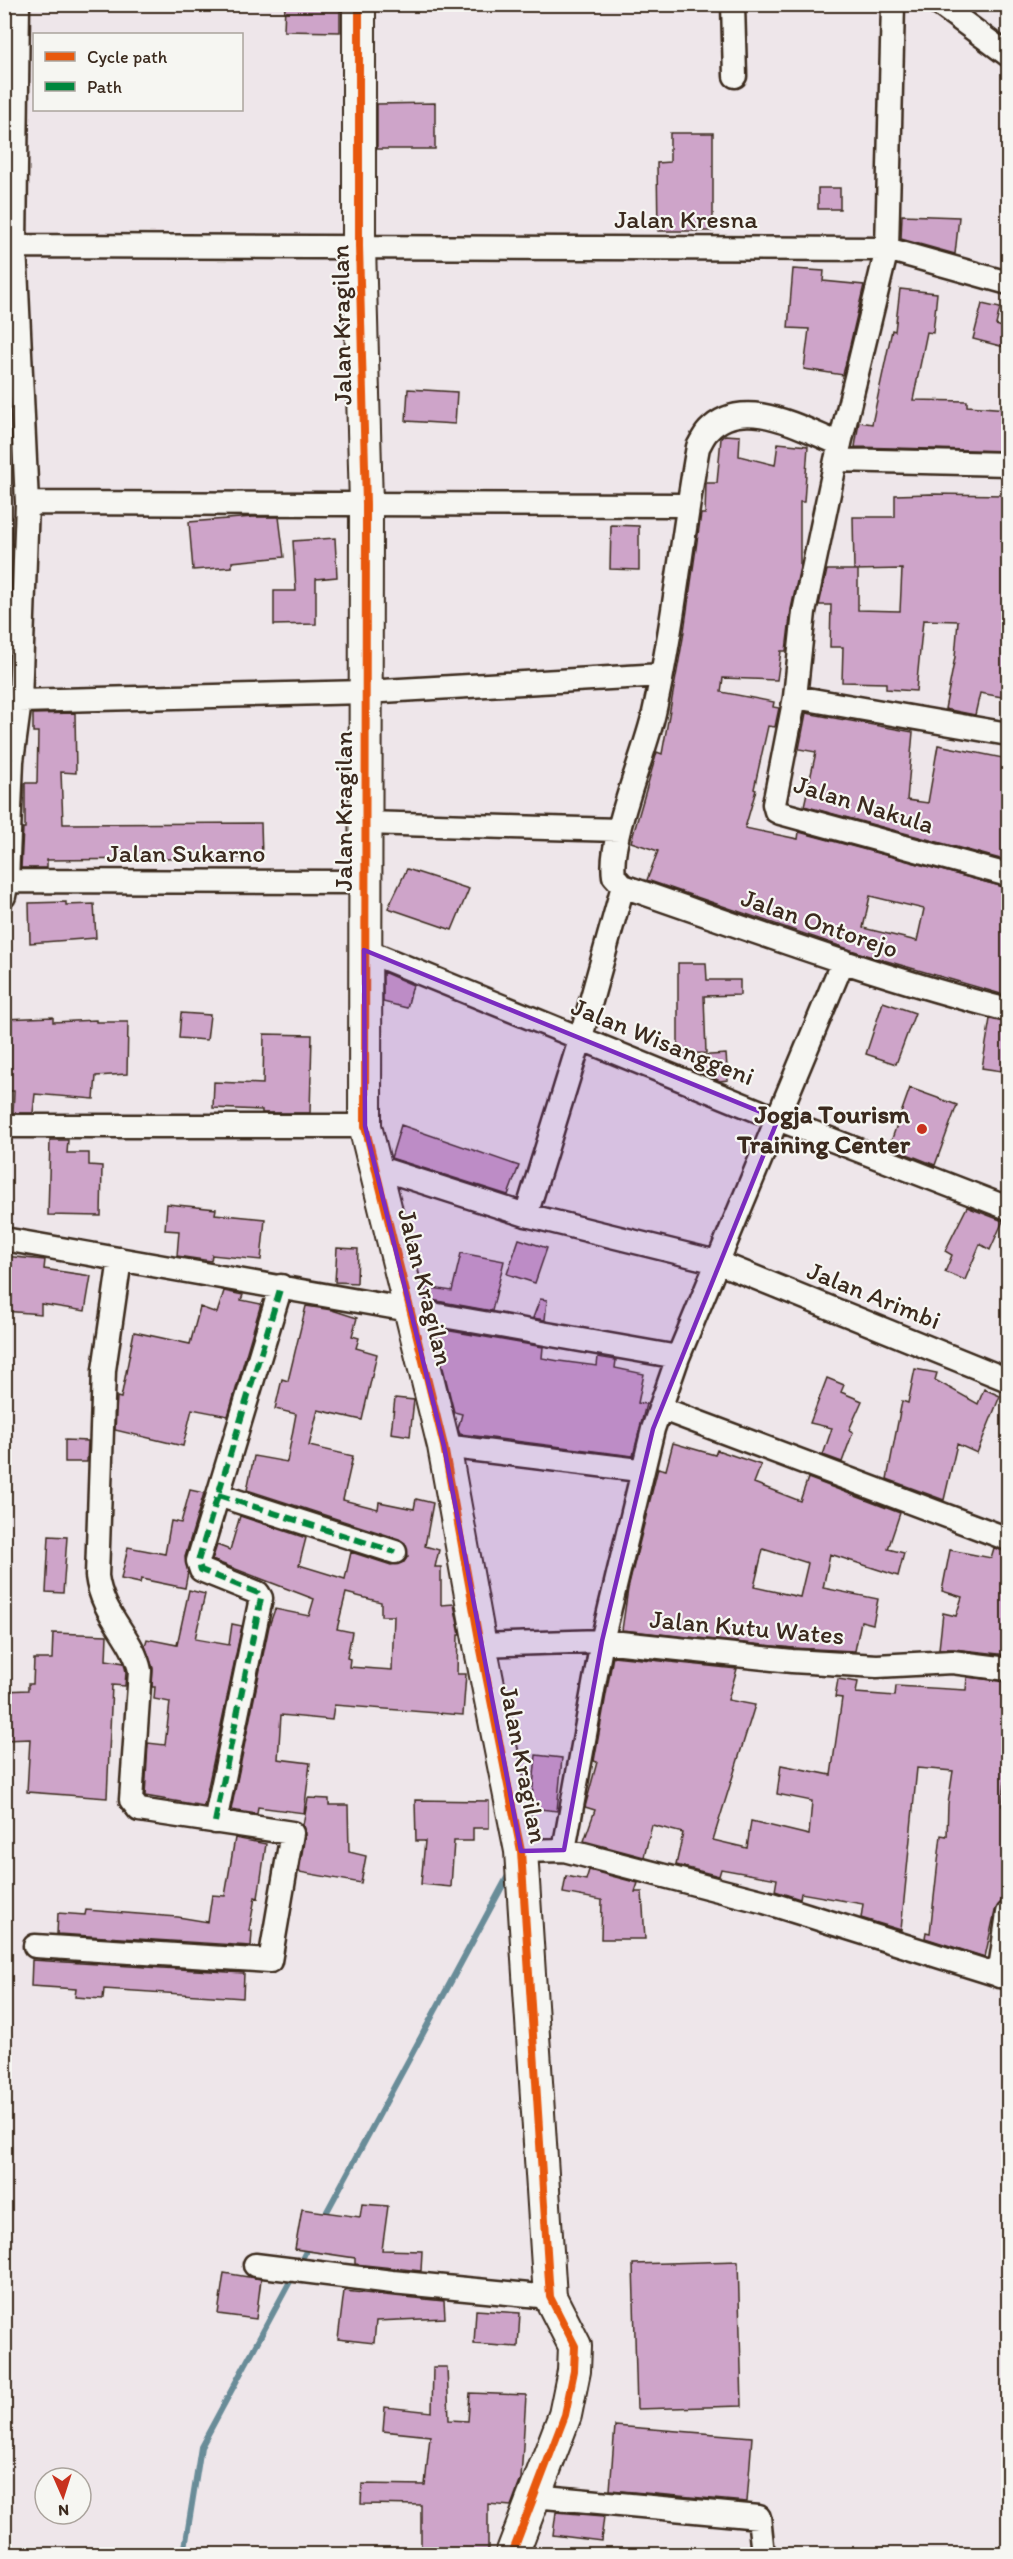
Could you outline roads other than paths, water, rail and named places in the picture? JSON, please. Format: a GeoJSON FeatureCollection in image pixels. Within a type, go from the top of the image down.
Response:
{"type":"FeatureCollection","features":[{"type":"Feature","properties":{"kind":"street"},"geometry":{"type":"LineString","coordinates":[[6,888],[8,760],[20,700],[14,581],[27,503],[11,115],[18,4]]}},
{"type":"Feature","properties":{"kind":"street","name":"Jalan Kragilan"},"geometry":{"type":"LineString","coordinates":[[359,4],[359,246],[366,504],[365,1126],[444,1446],[480,1646],[521,1851],[550,2297],[575,2346],[574,2371],[565,2415],[512,2554]]}},
{"type":"Feature","properties":{"kind":"street"},"geometry":{"type":"LineString","coordinates":[[733,4],[735,76]]}},
{"type":"Feature","properties":{"kind":"street"},"geometry":{"type":"LineString","coordinates":[[893,4],[887,249],[838,452],[804,612],[795,698],[1008,734]]}},
{"type":"Feature","properties":{"kind":"street"},"geometry":{"type":"LineString","coordinates":[[939,4],[1008,55]]}},
{"type":"Feature","properties":{"kind":"street","name":"Jalan Kresna"},"geometry":{"type":"LineString","coordinates":[[15,246],[887,249],[1008,283]]}},
{"type":"Feature","properties":{"kind":"street"},"geometry":{"type":"LineString","coordinates":[[526,1215],[581,1037],[620,883],[613,870],[619,830],[645,747],[662,675],[687,505],[698,447],[707,431],[722,421],[740,414],[763,415],[838,452],[1008,464]]}},
{"type":"Feature","properties":{"kind":"street"},"geometry":{"type":"LineString","coordinates":[[27,503],[687,505]]}},
{"type":"Feature","properties":{"kind":"street"},"geometry":{"type":"LineString","coordinates":[[20,700],[364,692],[662,675]]}},
{"type":"Feature","properties":{"kind":"street","name":"Jalan Nakula"},"geometry":{"type":"LineString","coordinates":[[795,698],[774,804],[776,811],[1008,875]]}},
{"type":"Feature","properties":{"kind":"street"},"geometry":{"type":"LineString","coordinates":[[364,823],[619,830]]}},
{"type":"Feature","properties":{"kind":"street","name":"Jalan Sukarno"},"geometry":{"type":"LineString","coordinates":[[6,888],[364,882]]}},
{"type":"Feature","properties":{"kind":"street","name":"Jalan Ontorejo"},"geometry":{"type":"LineString","coordinates":[[620,883],[843,961],[942,993],[1008,1010]]}},
{"type":"Feature","properties":{"kind":"street","name":"Jalan Wisanggeni"},"geometry":{"type":"LineString","coordinates":[[364,950],[778,1119],[1008,1208]]}},
{"type":"Feature","properties":{"kind":"street"},"geometry":{"type":"LineString","coordinates":[[564,1850],[602,1641],[642,1467],[660,1408],[678,1357],[843,961]]}},
{"type":"Feature","properties":{"kind":"street"},"geometry":{"type":"LineString","coordinates":[[4,1126],[365,1126]]}},
{"type":"Feature","properties":{"kind":"street","name":"Jalan Arimbi"},"geometry":{"type":"LineString","coordinates":[[376,1167],[526,1215],[717,1262],[1008,1380]]}},
{"type":"Feature","properties":{"kind":"street"},"geometry":{"type":"LineString","coordinates":[[4,1239],[678,1357]]}},
{"type":"Feature","properties":{"kind":"street"},"geometry":{"type":"LineString","coordinates":[[35,1947],[270,1961],[292,1833],[139,1810],[131,1800],[140,1671],[133,1652],[102,1602],[97,1576],[104,1370],[120,1259]]}},
{"type":"Feature","properties":{"kind":"street"},"geometry":{"type":"LineString","coordinates":[[214,1822],[261,1598],[258,1593],[201,1570],[198,1561],[281,1286]]}},
{"type":"Feature","properties":{"kind":"street"},"geometry":{"type":"LineString","coordinates":[[660,1408],[1008,1539]]}},
{"type":"Feature","properties":{"kind":"street"},"geometry":{"type":"LineString","coordinates":[[444,1446],[631,1469]]}},
{"type":"Feature","properties":{"kind":"street"},"geometry":{"type":"LineString","coordinates":[[218,1495],[395,1552]]}},
{"type":"Feature","properties":{"kind":"street","name":"Jalan Kutu Wates"},"geometry":{"type":"LineString","coordinates":[[480,1646],[602,1641],[792,1661],[877,1666],[952,1662],[1008,1669]]}},
{"type":"Feature","properties":{"kind":"street"},"geometry":{"type":"LineString","coordinates":[[521,1851],[564,1850],[782,1907],[1004,1977],[1008,1913]]}},
{"type":"Feature","properties":{"kind":"street"},"geometry":{"type":"LineString","coordinates":[[255,2265],[392,2282],[550,2297]]}},
{"type":"Feature","properties":{"kind":"street"},"geometry":{"type":"LineString","coordinates":[[534,2496],[759,2517],[763,2554]]}},
{"type":"Feature","properties":{"kind":"waterway"},"geometry":{"type":"LineString","coordinates":[[324,2217],[510,1872]]}},
{"type":"Feature","properties":{"kind":"waterway"},"geometry":{"type":"LineString","coordinates":[[299,2265],[309,2245]]}},
{"type":"Feature","properties":{"kind":"waterway"},"geometry":{"type":"LineString","coordinates":[[184,2554],[201,2447],[294,2274]]}},
{"type":"Feature","properties":{"kind":"place","name":"Jogja Tourism Training Center"},"geometry":{"type":"Point","coordinates":[922,1129]}}]}
